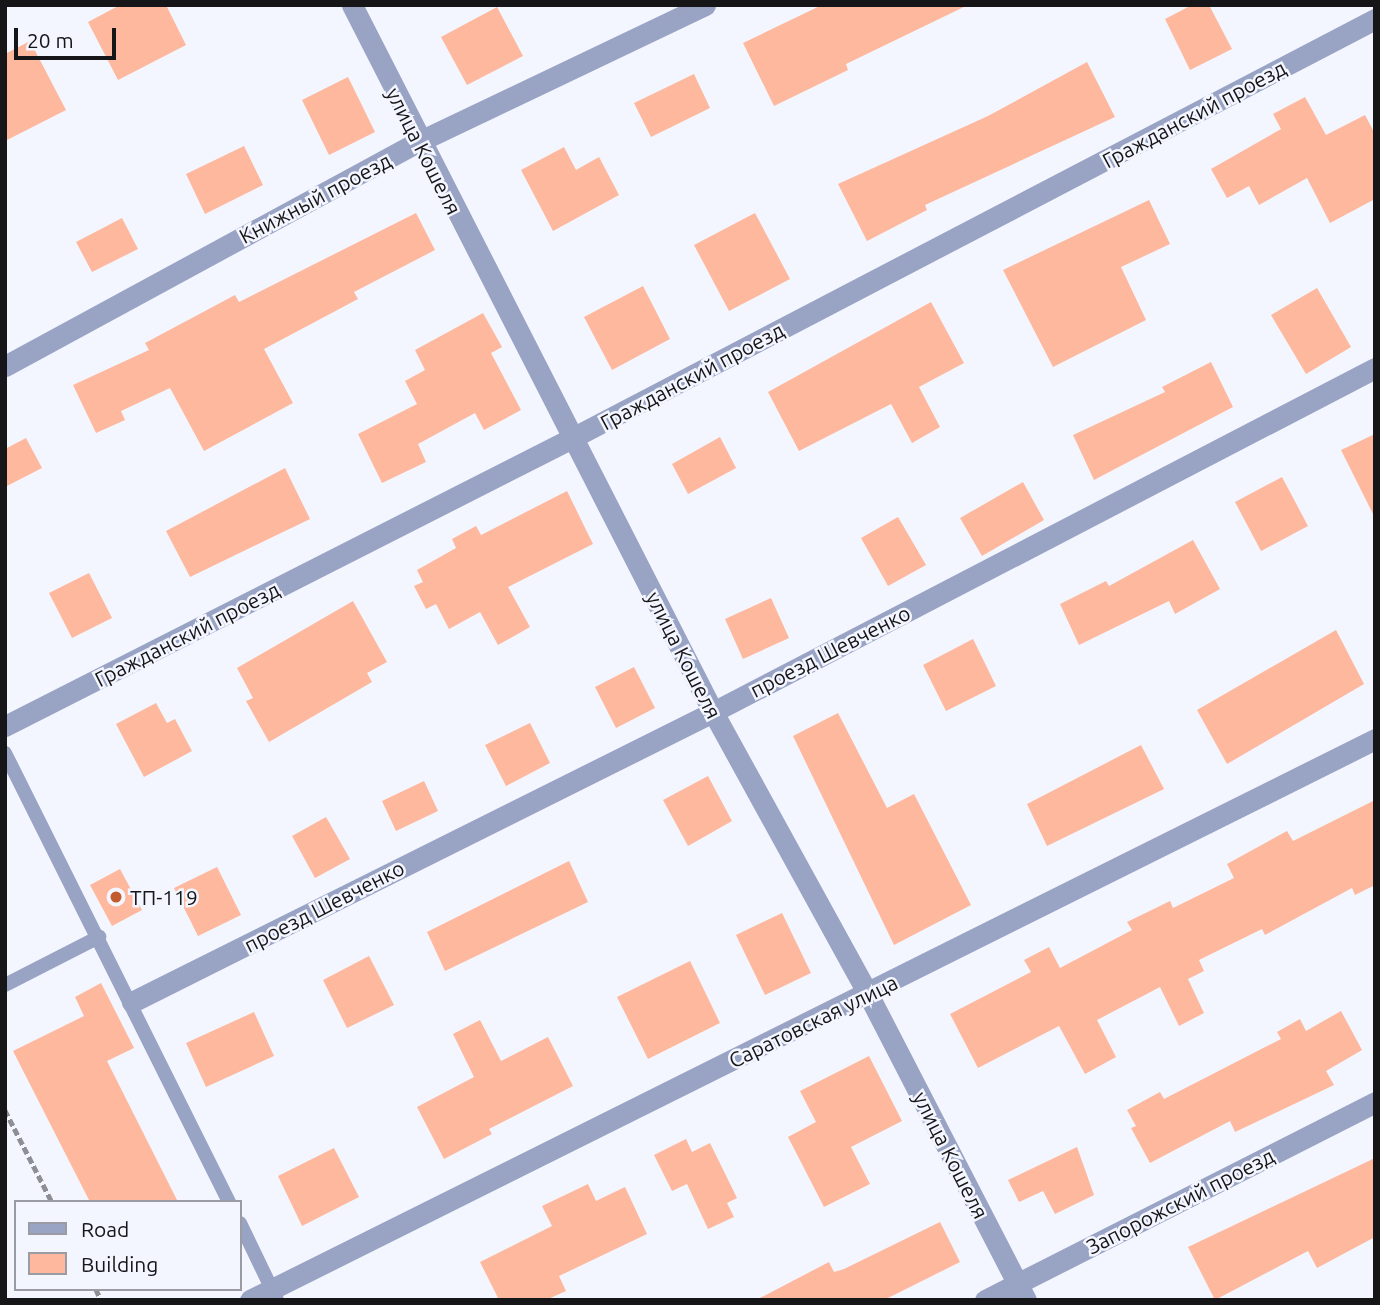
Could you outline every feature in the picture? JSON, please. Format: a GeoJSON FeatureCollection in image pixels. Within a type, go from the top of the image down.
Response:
{"type":"FeatureCollection","features":[{"type":"Feature","properties":{"kind":"street","name":"улица Кошеля"},"geometry":{"type":"LineString","coordinates":[[352,5],[418,142],[574,437],[713,712],[868,994],[1022,1292]]}},
{"type":"Feature","properties":{"kind":"street","name":"Книжный проезд"},"geometry":{"type":"LineString","coordinates":[[5,366],[418,142],[705,5]]}},
{"type":"Feature","properties":{"kind":"street","name":"Гражданский проезд"},"geometry":{"type":"LineString","coordinates":[[5,726],[574,437],[1375,19]]}},
{"type":"Feature","properties":{"kind":"street","name":"проезд Шевченко"},"geometry":{"type":"LineString","coordinates":[[132,1002],[713,712],[1375,368]]}},
{"type":"Feature","properties":{"kind":"street","name":"Саратовская улица"},"geometry":{"type":"LineString","coordinates":[[250,1300],[275,1294],[1375,739]]}},
{"type":"Feature","properties":{"kind":"street","name":"Запорожский проезд"},"geometry":{"type":"LineString","coordinates":[[985,1300],[1022,1292],[1375,1102]]}},
{"type":"Feature","properties":{"kind":"lane"},"geometry":{"type":"LineString","coordinates":[[5,753],[132,1002],[228,1200]]}},
{"type":"Feature","properties":{"kind":"lane"},"geometry":{"type":"LineString","coordinates":[[5,985],[99,937]]}},
{"type":"Feature","properties":{"kind":"lane"},"geometry":{"type":"LineString","coordinates":[[242,1227],[275,1294]]}},
{"type":"Feature","properties":{"kind":"path"},"geometry":{"type":"LineString","coordinates":[[5,1110],[51,1200]]}},
{"type":"Feature","properties":{"kind":"building"},"geometry":{"type":"Polygon","coordinates":[[[120,5],[166,5],[186,45],[118,80],[88,22],[120,5]]]}},
{"type":"Feature","properties":{"kind":"building"},"geometry":{"type":"Polygon","coordinates":[[[822,5],[968,5],[846,64],[848,70],[774,106],[743,43],[822,5]]]}},
{"type":"Feature","properties":{"kind":"building"},"geometry":{"type":"Polygon","coordinates":[[[1192,5],[1209,5],[1232,49],[1190,70],[1165,19],[1192,5]]]}},
{"type":"Feature","properties":{"kind":"building"},"geometry":{"type":"Polygon","coordinates":[[[497,7],[523,56],[467,85],[441,37],[497,7]]]}},
{"type":"Feature","properties":{"kind":"building"},"geometry":{"type":"Polygon","coordinates":[[[30,41],[66,110],[5,141],[5,54],[30,41]]]}},
{"type":"Feature","properties":{"kind":"building"},"geometry":{"type":"Polygon","coordinates":[[[1087,62],[1115,117],[925,205],[927,210],[867,241],[838,184],[988,116],[1087,62]]]}},
{"type":"Feature","properties":{"kind":"building"},"geometry":{"type":"Polygon","coordinates":[[[694,74],[710,108],[651,137],[634,103],[694,74]]]}},
{"type":"Feature","properties":{"kind":"building"},"geometry":{"type":"Polygon","coordinates":[[[348,77],[375,132],[329,155],[302,100],[348,77]]]}},
{"type":"Feature","properties":{"kind":"building"},"geometry":{"type":"Polygon","coordinates":[[[1305,97],[1326,135],[1365,115],[1375,134],[1375,199],[1330,223],[1307,178],[1259,205],[1249,186],[1227,198],[1211,169],[1281,129],[1273,114],[1305,97]]]}},
{"type":"Feature","properties":{"kind":"building"},"geometry":{"type":"Polygon","coordinates":[[[244,146],[263,185],[205,214],[186,174],[244,146]]]}},
{"type":"Feature","properties":{"kind":"building"},"geometry":{"type":"Polygon","coordinates":[[[564,147],[576,170],[599,157],[619,195],[553,231],[521,170],[564,147]]]}},
{"type":"Feature","properties":{"kind":"building"},"geometry":{"type":"Polygon","coordinates":[[[1149,200],[1170,244],[1121,267],[1146,320],[1053,367],[1003,270],[1149,200]]]}},
{"type":"Feature","properties":{"kind":"building"},"geometry":{"type":"Polygon","coordinates":[[[416,213],[435,250],[354,292],[358,299],[264,349],[293,403],[204,451],[170,388],[121,411],[125,420],[96,433],[73,385],[149,350],[145,343],[235,295],[239,302],[416,213]]]}},
{"type":"Feature","properties":{"kind":"building"},"geometry":{"type":"Polygon","coordinates":[[[755,213],[790,279],[729,311],[694,245],[755,213]]]}},
{"type":"Feature","properties":{"kind":"building"},"geometry":{"type":"Polygon","coordinates":[[[122,218],[138,249],[92,272],[76,242],[122,218]]]}},
{"type":"Feature","properties":{"kind":"building"},"geometry":{"type":"Polygon","coordinates":[[[643,286],[670,339],[612,370],[584,317],[643,286]]]}},
{"type":"Feature","properties":{"kind":"building"},"geometry":{"type":"Polygon","coordinates":[[[1317,288],[1351,347],[1306,374],[1271,315],[1317,288]]]}},
{"type":"Feature","properties":{"kind":"building"},"geometry":{"type":"Polygon","coordinates":[[[931,302],[964,363],[919,387],[940,427],[912,443],[891,404],[799,451],[768,392],[931,302]]]}},
{"type":"Feature","properties":{"kind":"building"},"geometry":{"type":"Polygon","coordinates":[[[483,313],[502,347],[491,353],[521,410],[484,430],[475,413],[418,444],[426,462],[382,483],[358,434],[417,404],[405,381],[425,370],[415,350],[483,313]]]}},
{"type":"Feature","properties":{"kind":"building"},"geometry":{"type":"Polygon","coordinates":[[[1211,362],[1233,407],[1094,480],[1073,435],[1165,392],[1162,387],[1211,362]]]}},
{"type":"Feature","properties":{"kind":"building"},"geometry":{"type":"Polygon","coordinates":[[[1375,434],[1375,518],[1341,450],[1375,434]]]}},
{"type":"Feature","properties":{"kind":"building"},"geometry":{"type":"Polygon","coordinates":[[[720,437],[736,468],[688,494],[672,464],[720,437]]]}},
{"type":"Feature","properties":{"kind":"building"},"geometry":{"type":"Polygon","coordinates":[[[26,438],[42,468],[5,487],[5,449],[26,438]]]}},
{"type":"Feature","properties":{"kind":"building"},"geometry":{"type":"Polygon","coordinates":[[[285,468],[310,519],[190,577],[166,531],[285,468]]]}},
{"type":"Feature","properties":{"kind":"building"},"geometry":{"type":"Polygon","coordinates":[[[1282,477],[1308,526],[1261,551],[1235,502],[1282,477]]]}},
{"type":"Feature","properties":{"kind":"building"},"geometry":{"type":"Polygon","coordinates":[[[1023,482],[1044,520],[982,556],[960,518],[1023,482]]]}},
{"type":"Feature","properties":{"kind":"building"},"geometry":{"type":"Polygon","coordinates":[[[567,491],[593,544],[508,587],[530,627],[498,645],[480,612],[449,629],[436,604],[426,609],[414,586],[423,582],[417,570],[456,548],[452,539],[476,526],[481,535],[567,491]]]}},
{"type":"Feature","properties":{"kind":"building"},"geometry":{"type":"Polygon","coordinates":[[[898,517],[926,565],[888,586],[861,538],[898,517]]]}},
{"type":"Feature","properties":{"kind":"building"},"geometry":{"type":"Polygon","coordinates":[[[1193,540],[1220,589],[1175,614],[1169,601],[1079,645],[1060,604],[1106,581],[1109,586],[1193,540]]]}},
{"type":"Feature","properties":{"kind":"building"},"geometry":{"type":"Polygon","coordinates":[[[89,573],[112,618],[72,638],[49,593],[89,573]]]}},
{"type":"Feature","properties":{"kind":"building"},"geometry":{"type":"Polygon","coordinates":[[[771,598],[789,638],[743,659],[725,619],[771,598]]]}},
{"type":"Feature","properties":{"kind":"building"},"geometry":{"type":"Polygon","coordinates":[[[353,601],[387,662],[367,673],[372,682],[269,742],[246,701],[253,698],[237,668],[353,601]]]}},
{"type":"Feature","properties":{"kind":"building"},"geometry":{"type":"Polygon","coordinates":[[[1336,630],[1364,684],[1227,764],[1197,710],[1336,630]]]}},
{"type":"Feature","properties":{"kind":"building"},"geometry":{"type":"Polygon","coordinates":[[[973,639],[996,686],[946,711],[923,665],[973,639]]]}},
{"type":"Feature","properties":{"kind":"building"},"geometry":{"type":"Polygon","coordinates":[[[634,667],[655,708],[616,728],[595,687],[634,667]]]}},
{"type":"Feature","properties":{"kind":"building"},"geometry":{"type":"Polygon","coordinates":[[[156,703],[167,723],[175,719],[192,751],[144,777],[116,724],[156,703]]]}},
{"type":"Feature","properties":{"kind":"building"},"geometry":{"type":"Polygon","coordinates":[[[838,713],[887,808],[914,794],[971,905],[894,945],[793,736],[838,713]]]}},
{"type":"Feature","properties":{"kind":"building"},"geometry":{"type":"Polygon","coordinates":[[[530,723],[550,763],[506,786],[485,745],[530,723]]]}},
{"type":"Feature","properties":{"kind":"building"},"geometry":{"type":"Polygon","coordinates":[[[1141,745],[1164,789],[1047,846],[1027,804],[1141,745]]]}},
{"type":"Feature","properties":{"kind":"building"},"geometry":{"type":"Polygon","coordinates":[[[708,776],[732,821],[688,846],[663,800],[708,776]]]}},
{"type":"Feature","properties":{"kind":"building"},"geometry":{"type":"Polygon","coordinates":[[[424,781],[438,811],[396,831],[382,801],[424,781]]]}},
{"type":"Feature","properties":{"kind":"building"},"geometry":{"type":"Polygon","coordinates":[[[1375,800],[1375,885],[1355,895],[1352,888],[1265,935],[1262,929],[1199,960],[1204,971],[1188,979],[1204,1013],[1179,1026],[1160,987],[1097,1020],[1116,1057],[1085,1074],[1059,1026],[978,1068],[950,1014],[1031,972],[1024,960],[1049,947],[1060,968],[1132,930],[1127,922],[1170,901],[1173,908],[1234,878],[1227,864],[1287,831],[1293,841],[1375,800]]]}},
{"type":"Feature","properties":{"kind":"building"},"geometry":{"type":"Polygon","coordinates":[[[326,817],[350,859],[315,878],[292,836],[326,817]]]}},
{"type":"Feature","properties":{"kind":"building"},"geometry":{"type":"Polygon","coordinates":[[[569,861],[588,902],[445,971],[427,932],[569,861]]]}},
{"type":"Feature","properties":{"kind":"building"},"geometry":{"type":"Polygon","coordinates":[[[217,867],[241,915],[198,936],[174,888],[217,867]]]}},
{"type":"Feature","properties":{"kind":"building","name":"ТП-119"},"geometry":{"type":"Polygon","coordinates":[[[120,869],[142,910],[112,926],[90,885],[120,869]]]}},
{"type":"Feature","properties":{"kind":"building"},"geometry":{"type":"Polygon","coordinates":[[[782,913],[811,973],[765,995],[736,935],[782,913]]]}},
{"type":"Feature","properties":{"kind":"building"},"geometry":{"type":"Polygon","coordinates":[[[369,956],[394,1005],[347,1028],[323,980],[369,956]]]}},
{"type":"Feature","properties":{"kind":"building"},"geometry":{"type":"Polygon","coordinates":[[[690,961],[720,1023],[648,1059],[617,997],[690,961]]]}},
{"type":"Feature","properties":{"kind":"building"},"geometry":{"type":"Polygon","coordinates":[[[101,983],[134,1048],[107,1061],[177,1200],[89,1200],[13,1051],[84,1016],[75,997],[101,983]]]}},
{"type":"Feature","properties":{"kind":"building"},"geometry":{"type":"Polygon","coordinates":[[[1341,1011],[1362,1050],[1326,1071],[1334,1085],[1235,1132],[1230,1121],[1150,1163],[1131,1128],[1136,1126],[1127,1110],[1160,1092],[1164,1099],[1281,1039],[1277,1032],[1300,1019],[1306,1031],[1341,1011]]]}},
{"type":"Feature","properties":{"kind":"building"},"geometry":{"type":"Polygon","coordinates":[[[254,1012],[274,1056],[206,1087],[186,1043],[254,1012]]]}},
{"type":"Feature","properties":{"kind":"building"},"geometry":{"type":"Polygon","coordinates":[[[480,1020],[501,1061],[548,1037],[573,1086],[489,1129],[492,1134],[444,1159],[417,1107],[474,1077],[453,1034],[480,1020]]]}},
{"type":"Feature","properties":{"kind":"building"},"geometry":{"type":"Polygon","coordinates":[[[869,1056],[902,1121],[851,1147],[870,1184],[824,1207],[788,1137],[816,1122],[800,1091],[869,1056]]]}},
{"type":"Feature","properties":{"kind":"building"},"geometry":{"type":"Polygon","coordinates":[[[686,1139],[692,1152],[710,1143],[737,1198],[727,1203],[734,1217],[708,1229],[687,1184],[672,1191],[654,1155],[686,1139]]]}},
{"type":"Feature","properties":{"kind":"building"},"geometry":{"type":"Polygon","coordinates":[[[1077,1147],[1094,1195],[1055,1214],[1043,1191],[1019,1202],[1008,1180],[1077,1147]]]}},
{"type":"Feature","properties":{"kind":"building"},"geometry":{"type":"Polygon","coordinates":[[[334,1148],[359,1197],[302,1226],[278,1176],[334,1148]]]}},
{"type":"Feature","properties":{"kind":"building"},"geometry":{"type":"Polygon","coordinates":[[[1375,1158],[1375,1237],[1317,1268],[1308,1251],[1215,1300],[1188,1247],[1375,1158]]]}},
{"type":"Feature","properties":{"kind":"building"},"geometry":{"type":"Polygon","coordinates":[[[588,1184],[596,1201],[625,1187],[647,1234],[559,1276],[566,1291],[546,1300],[499,1300],[480,1262],[552,1226],[542,1206],[588,1184]]]}},
{"type":"Feature","properties":{"kind":"building"},"geometry":{"type":"Polygon","coordinates":[[[940,1222],[960,1262],[884,1300],[756,1300],[829,1262],[834,1272],[844,1269],[940,1222]]]}},
{"type":"Feature","properties":{"kind":"place","name":"ТП-119"},"geometry":{"type":"Point","coordinates":[116,897]}}]}
